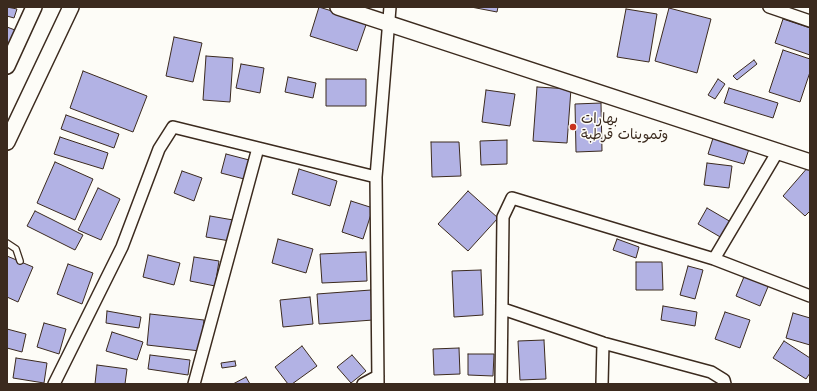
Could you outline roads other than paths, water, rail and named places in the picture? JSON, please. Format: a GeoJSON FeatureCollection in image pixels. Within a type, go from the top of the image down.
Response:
{"type":"FeatureCollection","features":[{"type":"Feature","properties":{"kind":"street"},"geometry":{"type":"LineString","coordinates":[[7,66],[34,7]]}},
{"type":"Feature","properties":{"kind":"street"},"geometry":{"type":"LineString","coordinates":[[7,142],[71,7]]}},
{"type":"Feature","properties":{"kind":"street"},"geometry":{"type":"LineString","coordinates":[[338,7],[810,162]]}},
{"type":"Feature","properties":{"kind":"street"},"geometry":{"type":"LineString","coordinates":[[363,384],[378,380],[376,177],[390,7]]}},
{"type":"Feature","properties":{"kind":"street"},"geometry":{"type":"LineString","coordinates":[[769,7],[810,22]]}},
{"type":"Feature","properties":{"kind":"street"},"geometry":{"type":"LineString","coordinates":[[54,384],[122,248],[159,149],[173,127],[376,177]]}},
{"type":"Feature","properties":{"kind":"street"},"geometry":{"type":"LineString","coordinates":[[194,384],[258,148]]}},
{"type":"Feature","properties":{"kind":"street"},"geometry":{"type":"LineString","coordinates":[[714,259],[778,151]]}},
{"type":"Feature","properties":{"kind":"street"},"geometry":{"type":"LineString","coordinates":[[501,384],[503,217],[512,198],[714,259],[810,296]]}},
{"type":"Feature","properties":{"kind":"street"},"geometry":{"type":"LineString","coordinates":[[503,309],[603,343],[711,372],[724,380],[725,384]]}},
{"type":"Feature","properties":{"kind":"street"},"geometry":{"type":"LineString","coordinates":[[602,384],[603,343]]}},
{"type":"Feature","properties":{"kind":"lane"},"geometry":{"type":"LineString","coordinates":[[7,243],[16,249],[20,261]]}},
{"type":"Feature","properties":{"kind":"place","name":"بهارات وتموينات قرطبة"},"geometry":{"type":"Point","coordinates":[573,127]}}]}
